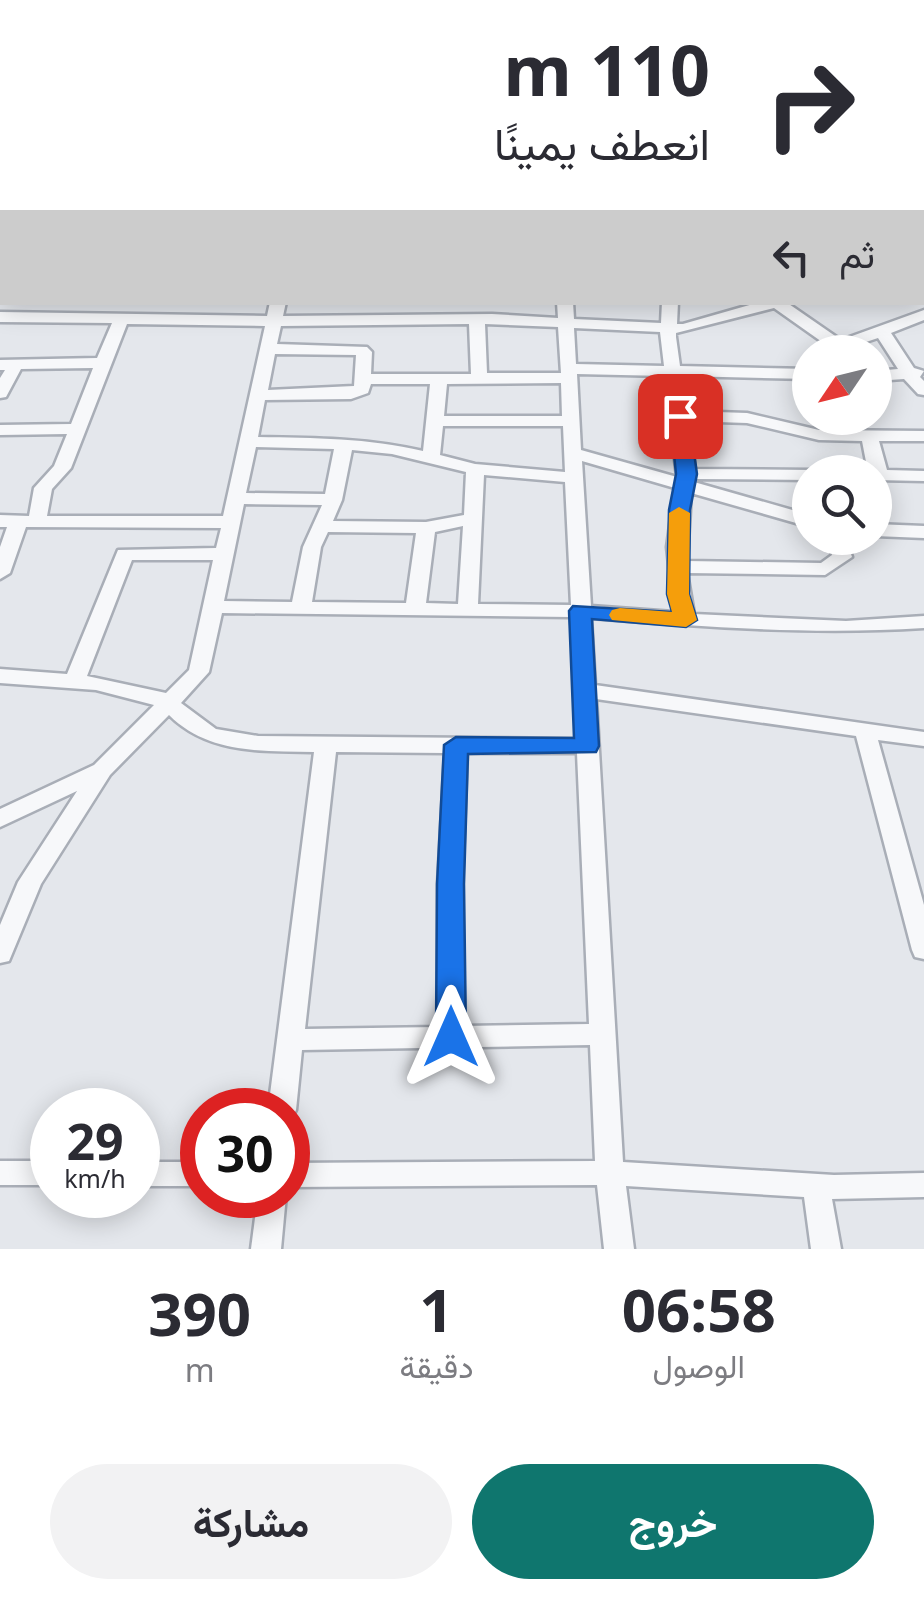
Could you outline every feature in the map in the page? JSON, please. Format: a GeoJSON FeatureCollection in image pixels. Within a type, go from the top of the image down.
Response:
{"type":"FeatureCollection","features":[{"type":"Feature","properties":{"kind":"street"},"geometry":{"type":"LineString","coordinates":[[670,305],[668,329],[685,481],[678,594],[686,620]]}},
{"type":"Feature","properties":{"kind":"street"},"geometry":{"type":"LineString","coordinates":[[0,317],[38,310],[121,320],[153,311],[564,312],[668,329],[701,325],[769,305]]}},
{"type":"Feature","properties":{"kind":"street"},"geometry":{"type":"LineString","coordinates":[[779,305],[823,335]]}},
{"type":"Feature","properties":{"kind":"street"},"geometry":{"type":"LineString","coordinates":[[0,954],[30,882],[102,770],[199,672],[216,607],[276,312]]}},
{"type":"Feature","properties":{"kind":"street"},"geometry":{"type":"LineString","coordinates":[[564,312],[571,373],[610,1172],[619,1249]]}},
{"type":"Feature","properties":{"kind":"street"},"geometry":{"type":"LineString","coordinates":[[479,379],[488,314]]}},
{"type":"Feature","properties":{"kind":"street"},"geometry":{"type":"LineString","coordinates":[[873,335],[924,315]]}},
{"type":"Feature","properties":{"kind":"street"},"geometry":{"type":"LineString","coordinates":[[0,574],[19,520],[62,468],[121,320]]}},
{"type":"Feature","properties":{"kind":"street"},"geometry":{"type":"LineString","coordinates":[[882,331],[917,373],[924,390]]}},
{"type":"Feature","properties":{"kind":"street"},"geometry":{"type":"LineString","coordinates":[[259,395],[350,394],[362,389],[361,350],[268,349]]}},
{"type":"Feature","properties":{"kind":"street"},"geometry":{"type":"LineString","coordinates":[[0,393],[8,365],[104,363]]}},
{"type":"Feature","properties":{"kind":"street"},"geometry":{"type":"LineString","coordinates":[[362,380],[674,371],[792,374]]}},
{"type":"Feature","properties":{"kind":"street"},"geometry":{"type":"LineString","coordinates":[[892,374],[917,373]]}},
{"type":"Feature","properties":{"kind":"street"},"geometry":{"type":"LineString","coordinates":[[431,458],[438,380]]}},
{"type":"Feature","properties":{"kind":"street"},"geometry":{"type":"LineString","coordinates":[[680,416],[747,418],[819,434],[924,436]]}},
{"type":"Feature","properties":{"kind":"street"},"geometry":{"type":"LineString","coordinates":[[436,421],[573,421]]}},
{"type":"Feature","properties":{"kind":"street"},"geometry":{"type":"LineString","coordinates":[[0,430],[78,430]]}},
{"type":"Feature","properties":{"kind":"street"},"geometry":{"type":"LineString","coordinates":[[869,436],[873,455]]}},
{"type":"Feature","properties":{"kind":"street"},"geometry":{"type":"LineString","coordinates":[[248,442],[344,444],[431,458],[476,470],[575,478]]}},
{"type":"Feature","properties":{"kind":"street"},"geometry":{"type":"LineString","coordinates":[[302,608],[312,546],[333,500],[344,444]]}},
{"type":"Feature","properties":{"kind":"street"},"geometry":{"type":"LineString","coordinates":[[574,453],[685,481],[792,515]]}},
{"type":"Feature","properties":{"kind":"street"},"geometry":{"type":"LineString","coordinates":[[468,610],[476,470]]}},
{"type":"Feature","properties":{"kind":"street"},"geometry":{"type":"LineString","coordinates":[[892,475],[924,476]]}},
{"type":"Feature","properties":{"kind":"street"},"geometry":{"type":"LineString","coordinates":[[685,481],[792,476]]}},
{"type":"Feature","properties":{"kind":"street"},"geometry":{"type":"LineString","coordinates":[[237,498],[333,500]]}},
{"type":"Feature","properties":{"kind":"street"},"geometry":{"type":"LineString","coordinates":[[323,526],[426,528],[473,518]]}},
{"type":"Feature","properties":{"kind":"street"},"geometry":{"type":"LineString","coordinates":[[19,520],[232,522]]}},
{"type":"Feature","properties":{"kind":"street"},"geometry":{"type":"LineString","coordinates":[[75,679],[125,554],[133,520]]}},
{"type":"Feature","properties":{"kind":"street"},"geometry":{"type":"LineString","coordinates":[[415,609],[426,528]]}},
{"type":"Feature","properties":{"kind":"street"},"geometry":{"type":"LineString","coordinates":[[892,531],[924,532]]}},
{"type":"Feature","properties":{"kind":"street"},"geometry":{"type":"LineString","coordinates":[[125,554],[225,554]]}},
{"type":"Feature","properties":{"kind":"street"},"geometry":{"type":"LineString","coordinates":[[679,567],[824,569],[841,555]]}},
{"type":"Feature","properties":{"kind":"street"},"geometry":{"type":"LineString","coordinates":[[216,607],[580,611],[846,627],[924,622]]}},
{"type":"Feature","properties":{"kind":"street"},"geometry":{"type":"LineString","coordinates":[[0,676],[75,679],[169,702],[197,728],[216,736],[326,745],[587,746]]}},
{"type":"Feature","properties":{"kind":"street"},"geometry":{"type":"LineString","coordinates":[[584,690],[924,739]]}},
{"type":"Feature","properties":{"kind":"street"},"geometry":{"type":"LineString","coordinates":[[865,731],[924,950]]}},
{"type":"Feature","properties":{"kind":"street"},"geometry":{"type":"LineString","coordinates":[[285,1088],[326,745]]}},
{"type":"Feature","properties":{"kind":"street"},"geometry":{"type":"LineString","coordinates":[[451,1037],[450,884],[456,745]]}},
{"type":"Feature","properties":{"kind":"street"},"geometry":{"type":"LineString","coordinates":[[0,819],[102,770]]}},
{"type":"Feature","properties":{"kind":"street"},"geometry":{"type":"LineString","coordinates":[[290,1040],[602,1034]]}},
{"type":"Feature","properties":{"kind":"street"},"geometry":{"type":"LineString","coordinates":[[310,1175],[610,1172],[816,1186],[924,1185]]}},
{"type":"Feature","properties":{"kind":"street"},"geometry":{"type":"LineString","coordinates":[[0,1173],[30,1174]]}},
{"type":"Feature","properties":{"kind":"street"},"geometry":{"type":"LineString","coordinates":[[816,1186],[826,1249]]}},
{"type":"Feature","properties":{"kind":"street"},"geometry":{"type":"LineString","coordinates":[[266,1249],[269,1218]]}},
{"type":"Feature","properties":{"kind":"slow traffic"},"geometry":{"type":"LineString","coordinates":[[620,615],[686,620],[678,594],[679,513]]}},
{"type":"Feature","properties":{"kind":"route"},"geometry":{"type":"LineString","coordinates":[[451,1037],[450,884],[456,745],[587,746],[580,611],[686,620],[678,594],[679,510],[686,474],[680,416]]}}]}
